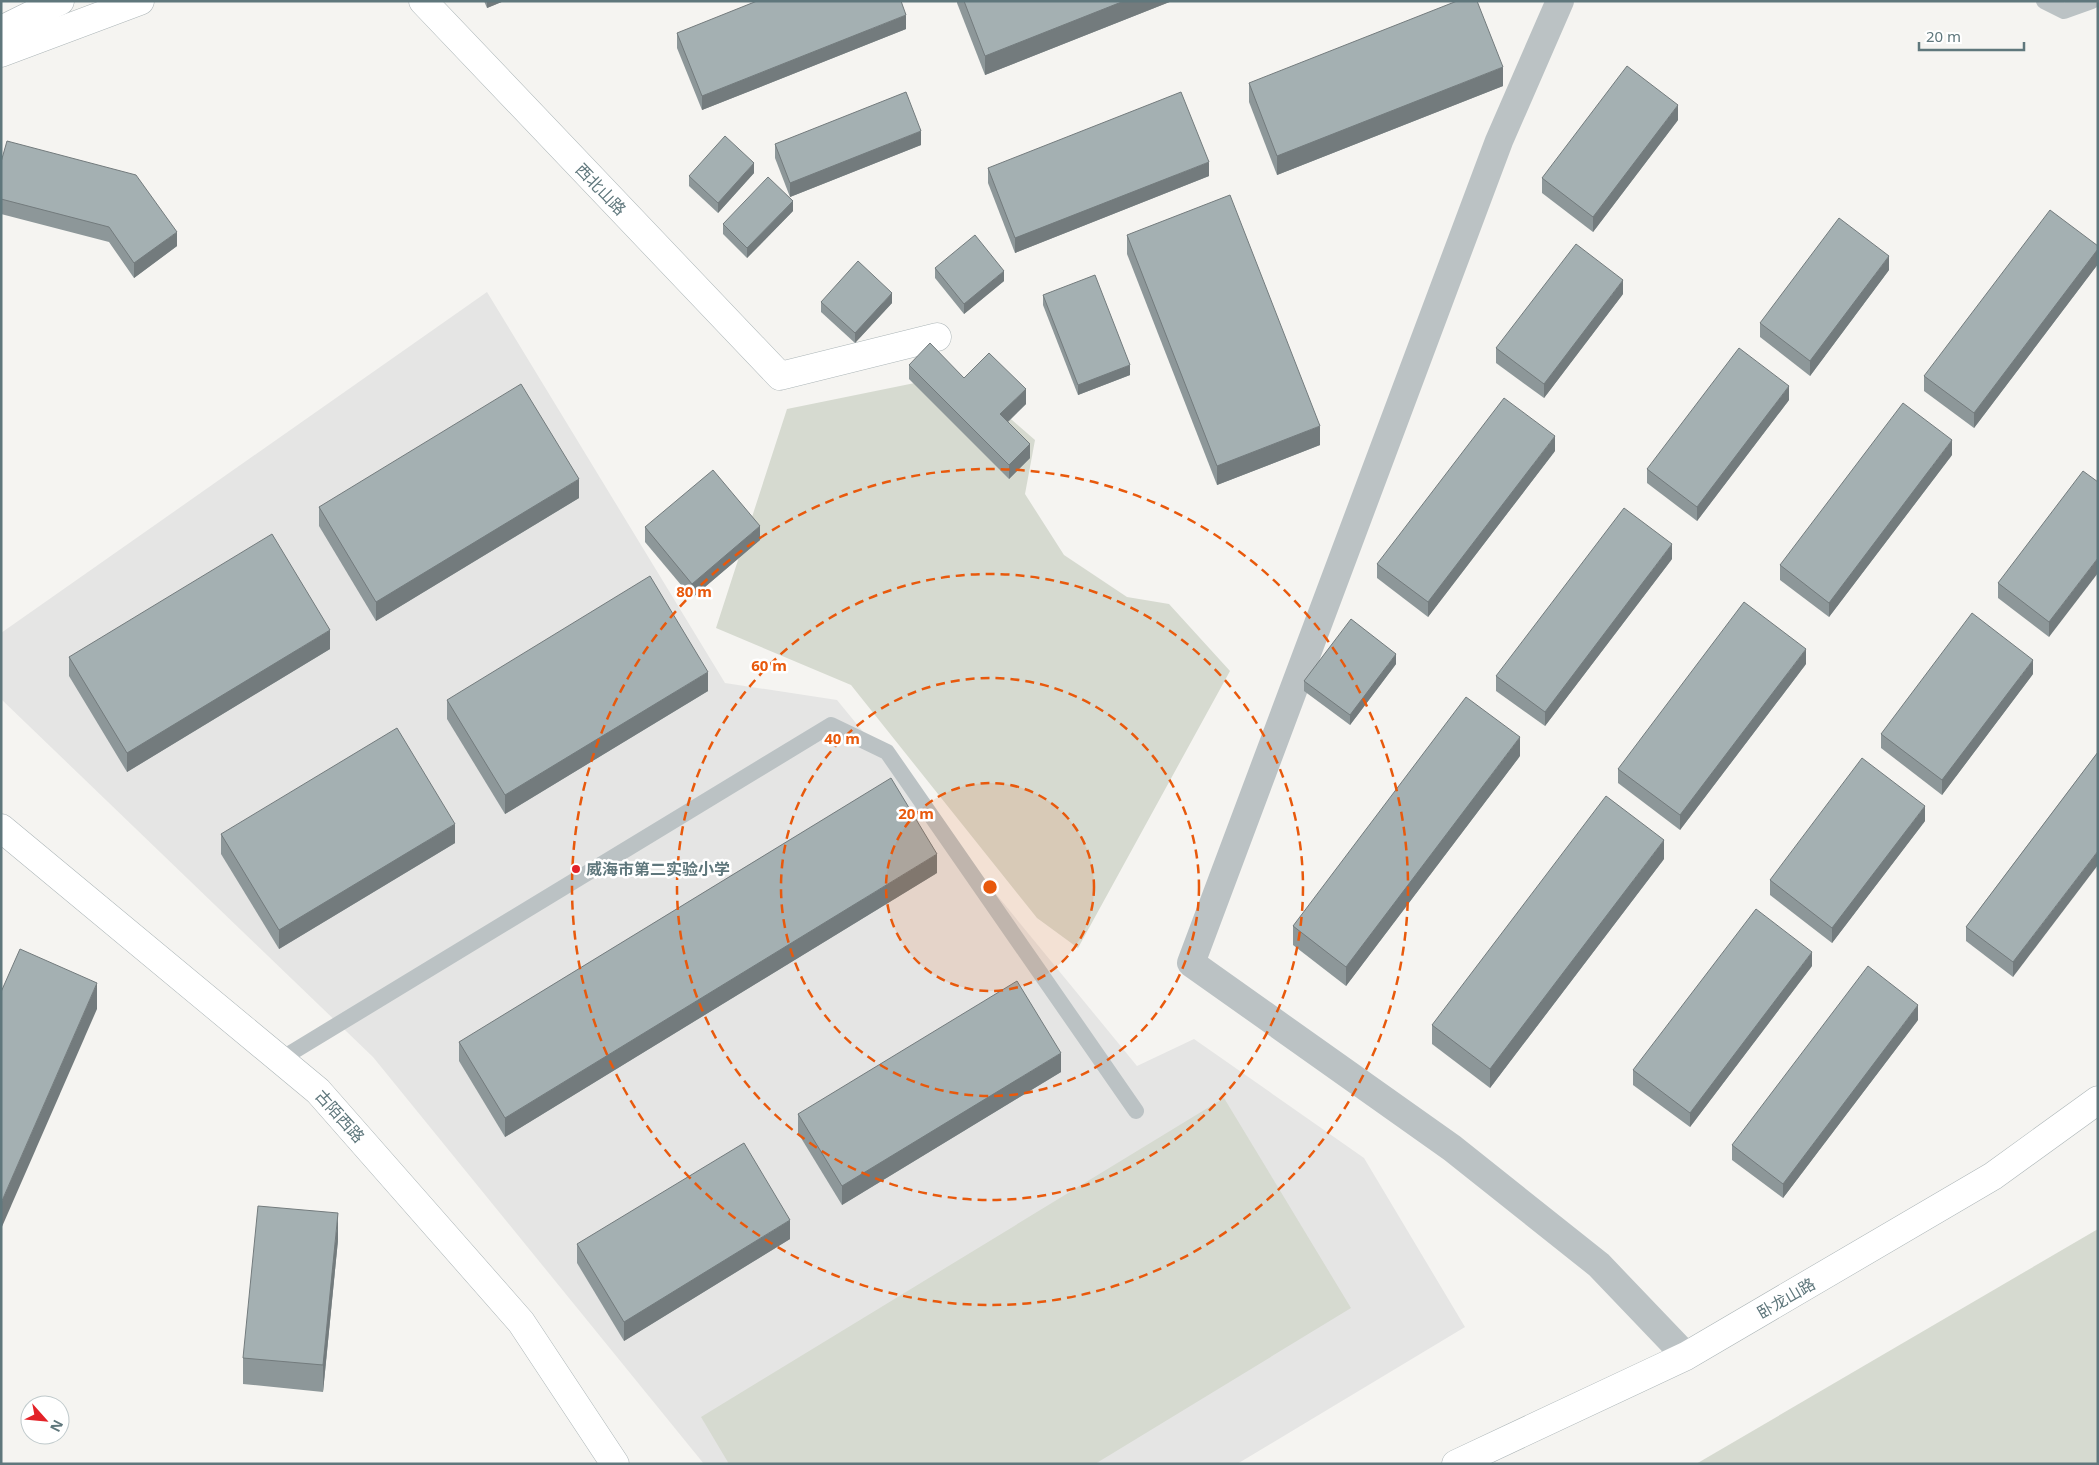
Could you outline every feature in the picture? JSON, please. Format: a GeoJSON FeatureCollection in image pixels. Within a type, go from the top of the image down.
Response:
{"type":"FeatureCollection","features":[{"type":"Feature","properties":{"kind":"street"},"geometry":{"type":"LineString","coordinates":[[1,30],[60,1]]}},
{"type":"Feature","properties":{"kind":"street"},"geometry":{"type":"LineString","coordinates":[[1,53],[140,1]]}},
{"type":"Feature","properties":{"kind":"street","name":"西北山路"},"geometry":{"type":"LineString","coordinates":[[423,1],[780,376],[936,337]]}},
{"type":"Feature","properties":{"kind":"street"},"geometry":{"type":"LineString","coordinates":[[1560,1],[1496,150],[1191,964],[1459,1154],[1599,1265],[1686,1356]]}},
{"type":"Feature","properties":{"kind":"street","name":"古陌西路"},"geometry":{"type":"LineString","coordinates":[[1,828],[318,1091],[521,1322],[615,1464]]}},
{"type":"Feature","properties":{"kind":"street","name":"卧龙山路"},"geometry":{"type":"LineString","coordinates":[[1456,1464],[1686,1356],[1993,1176],[2098,1100]]}},
{"type":"Feature","properties":{"kind":"lane"},"geometry":{"type":"LineString","coordinates":[[2044,1],[2064,11],[2092,1]]}},
{"type":"Feature","properties":{"kind":"lane"},"geometry":{"type":"LineString","coordinates":[[281,1059],[832,725],[887,752],[1136,1111]]}},
{"type":"Feature","properties":{"kind":"shaded area","name":"威海市第二实验小学"},"geometry":{"type":"Polygon","coordinates":[[[487,292],[725,683],[837,700],[1137,1066],[1194,1039],[1364,1158],[1465,1327],[1237,1464],[704,1464],[373,1057],[1,699],[1,633],[487,292]]]}},
{"type":"Feature","properties":{"kind":"shaded area"},"geometry":{"type":"Polygon","coordinates":[[[959,374],[1035,440],[1025,494],[1064,555],[1127,597],[1169,604],[1230,671],[1078,948],[1037,918],[851,685],[716,628],[787,409],[959,374]]]}},
{"type":"Feature","properties":{"kind":"shaded area"},"geometry":{"type":"Polygon","coordinates":[[[1224,1098],[1351,1308],[1095,1464],[729,1464],[701,1417],[1224,1098]]]}},
{"type":"Feature","properties":{"kind":"shaded area"},"geometry":{"type":"Polygon","coordinates":[[[2098,1229],[2098,1464],[1696,1464],[2098,1229]]]}},
{"type":"Feature","properties":{"kind":"building"},"geometry":{"type":"Polygon","coordinates":[[[757,1],[901,1],[906,15],[702,96],[677,33],[757,1]]]}},
{"type":"Feature","properties":{"kind":"building"},"geometry":{"type":"Polygon","coordinates":[[[964,1],[1124,1],[985,56],[964,1]]]}},
{"type":"Feature","properties":{"kind":"building"},"geometry":{"type":"Polygon","coordinates":[[[1457,1],[1477,1],[1503,67],[1277,156],[1249,83],[1457,1]]]}},
{"type":"Feature","properties":{"kind":"building"},"geometry":{"type":"Polygon","coordinates":[[[1627,66],[1678,105],[1593,217],[1542,178],[1627,66]]]}},
{"type":"Feature","properties":{"kind":"building"},"geometry":{"type":"Polygon","coordinates":[[[906,92],[921,131],[790,183],[775,144],[906,92]]]}},
{"type":"Feature","properties":{"kind":"building"},"geometry":{"type":"Polygon","coordinates":[[[1181,92],[1209,162],[1015,238],[988,168],[1181,92]]]}},
{"type":"Feature","properties":{"kind":"building"},"geometry":{"type":"Polygon","coordinates":[[[725,136],[754,163],[718,203],[689,176],[725,136]]]}},
{"type":"Feature","properties":{"kind":"building"},"geometry":{"type":"Polygon","coordinates":[[[7,141],[136,175],[177,232],[134,263],[109,227],[1,199],[1,162],[7,141]]]}},
{"type":"Feature","properties":{"kind":"building"},"geometry":{"type":"Polygon","coordinates":[[[768,177],[793,201],[747,248],[723,224],[768,177]]]}},
{"type":"Feature","properties":{"kind":"building"},"geometry":{"type":"Polygon","coordinates":[[[1230,195],[1320,426],[1217,466],[1127,235],[1230,195]]]}},
{"type":"Feature","properties":{"kind":"building"},"geometry":{"type":"Polygon","coordinates":[[[2050,210],[2098,246],[2098,249],[1974,413],[1924,376],[2050,210]]]}},
{"type":"Feature","properties":{"kind":"building"},"geometry":{"type":"Polygon","coordinates":[[[1839,218],[1889,256],[1810,361],[1760,323],[1839,218]]]}},
{"type":"Feature","properties":{"kind":"building"},"geometry":{"type":"Polygon","coordinates":[[[975,235],[1004,271],[964,304],[935,268],[975,235]]]}},
{"type":"Feature","properties":{"kind":"building"},"geometry":{"type":"Polygon","coordinates":[[[1576,244],[1623,280],[1544,384],[1496,348],[1576,244]]]}},
{"type":"Feature","properties":{"kind":"building"},"geometry":{"type":"Polygon","coordinates":[[[858,261],[892,293],[855,333],[821,302],[858,261]]]}},
{"type":"Feature","properties":{"kind":"building"},"geometry":{"type":"Polygon","coordinates":[[[1095,275],[1130,365],[1078,385],[1043,295],[1095,275]]]}},
{"type":"Feature","properties":{"kind":"building"},"geometry":{"type":"Polygon","coordinates":[[[930,343],[964,378],[989,353],[1026,389],[1000,414],[1030,444],[1009,465],[909,365],[930,343]]]}},
{"type":"Feature","properties":{"kind":"building"},"geometry":{"type":"Polygon","coordinates":[[[1739,348],[1789,386],[1697,507],[1647,469],[1739,348]]]}},
{"type":"Feature","properties":{"kind":"building"},"geometry":{"type":"Polygon","coordinates":[[[521,384],[579,479],[376,602],[319,507],[521,384]]]}},
{"type":"Feature","properties":{"kind":"building"},"geometry":{"type":"Polygon","coordinates":[[[1504,398],[1555,436],[1428,602],[1377,564],[1504,398]]]}},
{"type":"Feature","properties":{"kind":"building"},"geometry":{"type":"Polygon","coordinates":[[[1903,403],[1952,440],[1829,603],[1780,565],[1903,403]]]}},
{"type":"Feature","properties":{"kind":"building"},"geometry":{"type":"Polygon","coordinates":[[[713,470],[760,526],[692,584],[645,527],[713,470]]]}},
{"type":"Feature","properties":{"kind":"building"},"geometry":{"type":"Polygon","coordinates":[[[2083,471],[2098,482],[2098,558],[2049,622],[1998,583],[2083,471]]]}},
{"type":"Feature","properties":{"kind":"building"},"geometry":{"type":"Polygon","coordinates":[[[1624,508],[1672,544],[1545,712],[1496,676],[1624,508]]]}},
{"type":"Feature","properties":{"kind":"building"},"geometry":{"type":"Polygon","coordinates":[[[272,534],[330,630],[127,753],[69,657],[272,534]]]}},
{"type":"Feature","properties":{"kind":"building"},"geometry":{"type":"Polygon","coordinates":[[[650,576],[708,672],[505,795],[447,700],[650,576]]]}},
{"type":"Feature","properties":{"kind":"building"},"geometry":{"type":"Polygon","coordinates":[[[1744,602],[1806,649],[1680,815],[1618,769],[1744,602]]]}},
{"type":"Feature","properties":{"kind":"building"},"geometry":{"type":"Polygon","coordinates":[[[1972,613],[2033,660],[1942,780],[1881,734],[1972,613]]]}},
{"type":"Feature","properties":{"kind":"building"},"geometry":{"type":"Polygon","coordinates":[[[1351,619],[1396,654],[1350,715],[1304,681],[1351,619]]]}},
{"type":"Feature","properties":{"kind":"building"},"geometry":{"type":"Polygon","coordinates":[[[1466,697],[1520,737],[1346,967],[1293,926],[1466,697]]]}},
{"type":"Feature","properties":{"kind":"building"},"geometry":{"type":"Polygon","coordinates":[[[397,728],[455,824],[279,930],[221,834],[397,728]]]}},
{"type":"Feature","properties":{"kind":"building"},"geometry":{"type":"Polygon","coordinates":[[[2098,752],[2098,851],[2013,962],[1966,927],[2098,752]]]}},
{"type":"Feature","properties":{"kind":"building"},"geometry":{"type":"Polygon","coordinates":[[[1862,758],[1925,806],[1832,928],[1770,880],[1862,758]]]}},
{"type":"Feature","properties":{"kind":"building"},"geometry":{"type":"Polygon","coordinates":[[[891,778],[937,854],[505,1118],[459,1042],[891,778]]]}},
{"type":"Feature","properties":{"kind":"building"},"geometry":{"type":"Polygon","coordinates":[[[1606,796],[1664,840],[1490,1069],[1432,1025],[1606,796]]]}},
{"type":"Feature","properties":{"kind":"building"},"geometry":{"type":"Polygon","coordinates":[[[1756,909],[1812,952],[1690,1113],[1633,1070],[1756,909]]]}},
{"type":"Feature","properties":{"kind":"building"},"geometry":{"type":"Polygon","coordinates":[[[20,949],[97,983],[1,1203],[1,992],[20,949]]]}},
{"type":"Feature","properties":{"kind":"building"},"geometry":{"type":"Polygon","coordinates":[[[1868,966],[1918,1005],[1783,1184],[1732,1145],[1868,966]]]}},
{"type":"Feature","properties":{"kind":"building"},"geometry":{"type":"Polygon","coordinates":[[[1017,981],[1061,1053],[842,1186],[798,1114],[1017,981]]]}},
{"type":"Feature","properties":{"kind":"building"},"geometry":{"type":"Polygon","coordinates":[[[744,1143],[790,1220],[624,1322],[577,1244],[744,1143]]]}},
{"type":"Feature","properties":{"kind":"building"},"geometry":{"type":"Polygon","coordinates":[[[258,1206],[338,1213],[323,1365],[243,1358],[258,1206]]]}},
{"type":"Feature","properties":{"kind":"place","name":"威海市第二实验小学"},"geometry":{"type":"Point","coordinates":[576,869]}}]}
